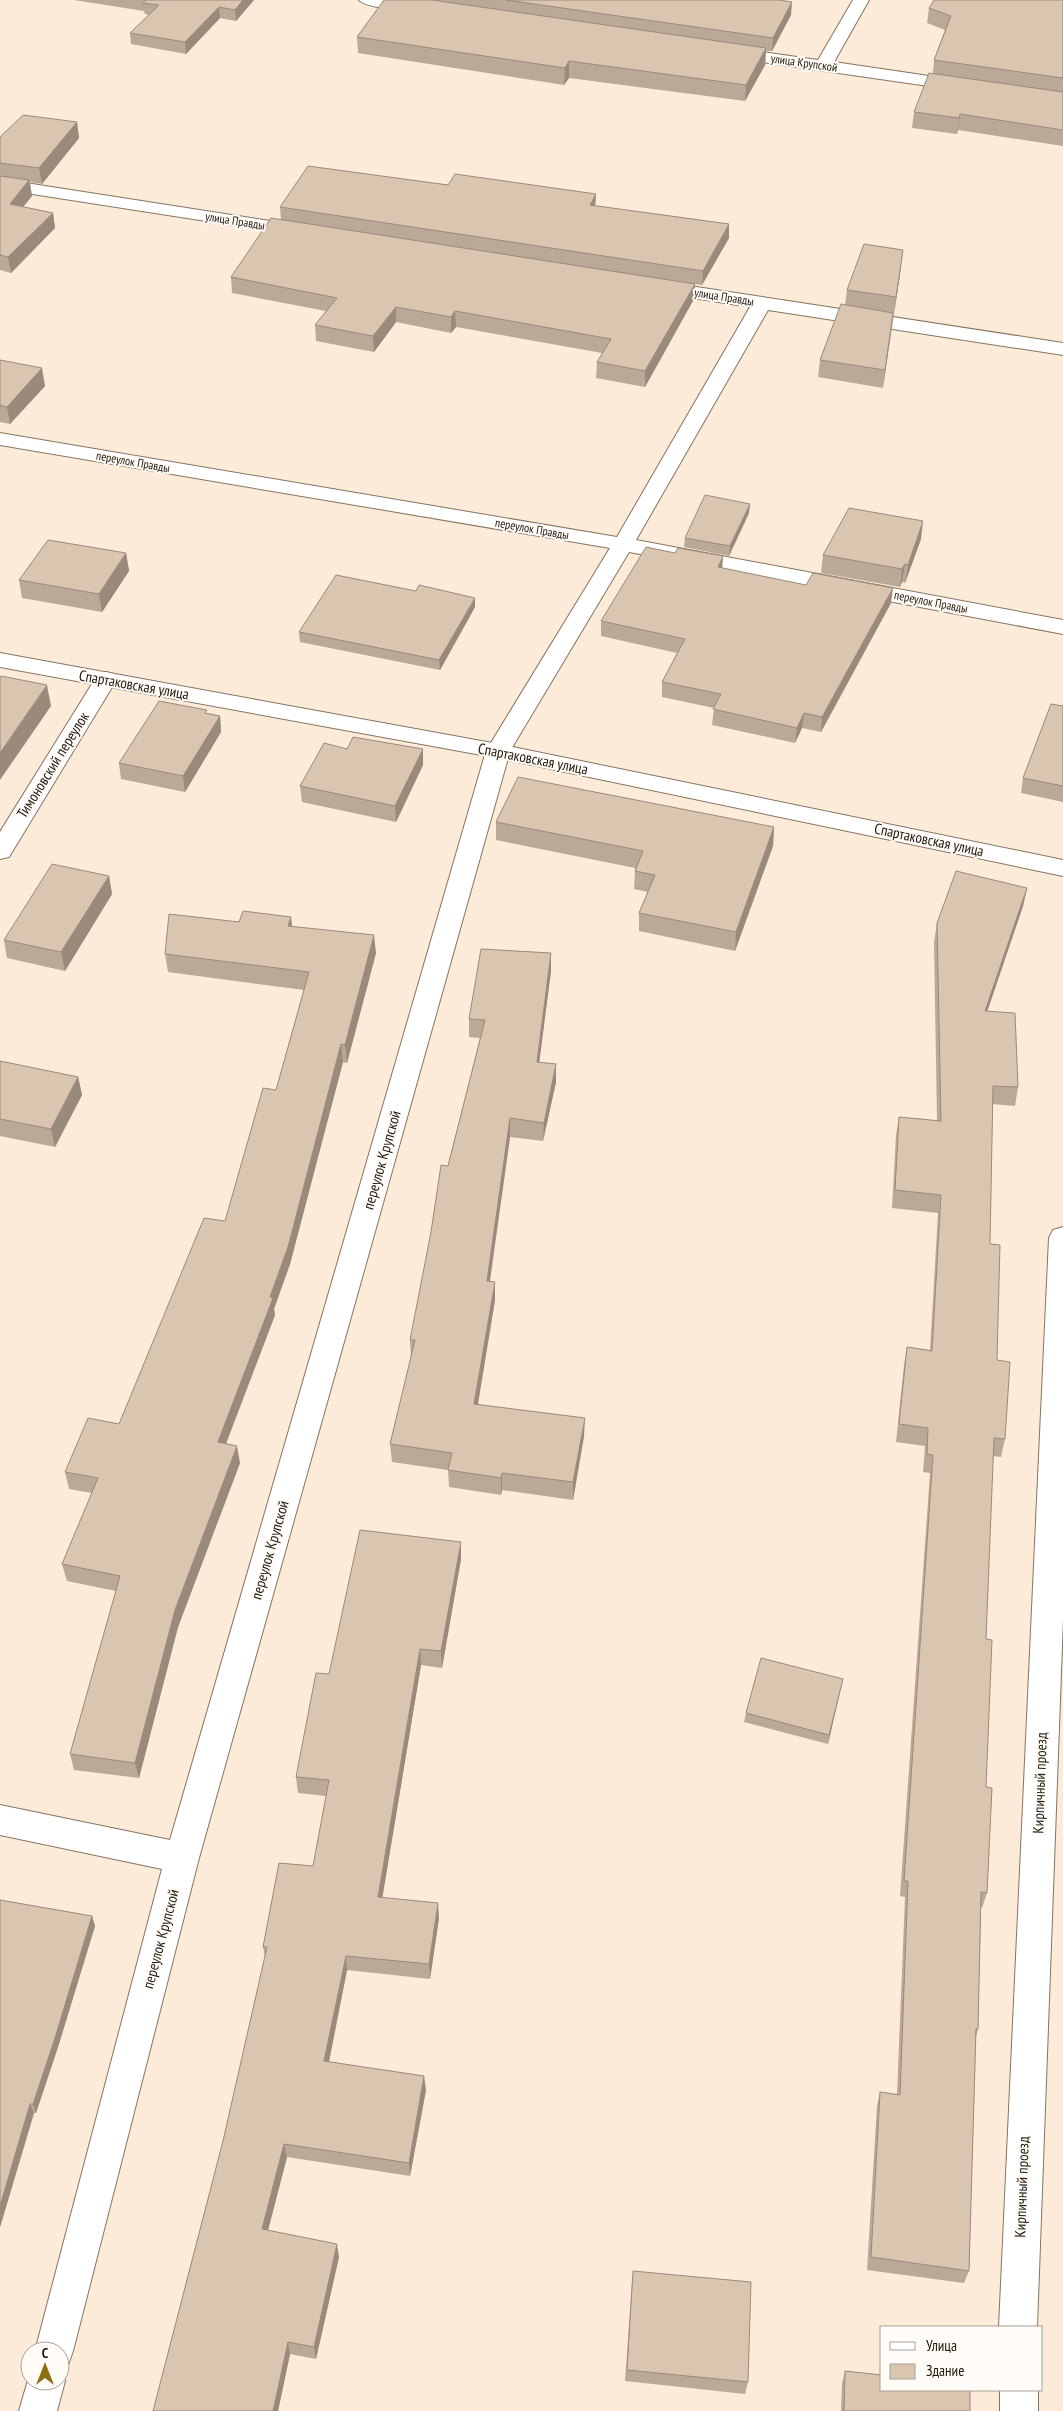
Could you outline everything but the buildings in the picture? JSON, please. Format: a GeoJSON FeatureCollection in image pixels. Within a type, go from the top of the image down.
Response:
{"type":"FeatureCollection","features":[{"type":"Feature","properties":{"kind":"street"},"geometry":{"type":"LineString","coordinates":[[367,0],[435,10]]}},
{"type":"Feature","properties":{"kind":"street"},"geometry":{"type":"LineString","coordinates":[[823,66],[861,0]]}},
{"type":"Feature","properties":{"kind":"street","name":"улица Крупской"},"geometry":{"type":"LineString","coordinates":[[716,50],[977,88]]}},
{"type":"Feature","properties":{"kind":"street","name":"улица Правды"},"geometry":{"type":"LineString","coordinates":[[0,184],[322,234]]}},
{"type":"Feature","properties":{"kind":"street","name":"улица Правды"},"geometry":{"type":"LineString","coordinates":[[635,283],[1063,349]]}},
{"type":"Feature","properties":{"kind":"street","name":"переулок Крупской"},"geometry":{"type":"LineString","coordinates":[[57,2341],[182,1858],[498,751],[623,544],[762,303]]}},
{"type":"Feature","properties":{"kind":"street","name":"переулок Правды"},"geometry":{"type":"LineString","coordinates":[[0,439],[623,544],[1063,627]]}},
{"type":"Feature","properties":{"kind":"street","name":"Спартаковская улица"},"geometry":{"type":"LineString","coordinates":[[0,660],[498,751],[1063,868]]}},
{"type":"Feature","properties":{"kind":"street","name":"Тимоновский переулок"},"geometry":{"type":"LineString","coordinates":[[0,851],[106,679]]}},
{"type":"Feature","properties":{"kind":"street","name":"Кирпичный проезд"},"geometry":{"type":"LineString","coordinates":[[1018,2326],[1063,1238]]}},
{"type":"Feature","properties":{"kind":"street"},"geometry":{"type":"LineString","coordinates":[[0,1820],[182,1858]]}},
{"type":"Feature","properties":{"kind":"street"},"geometry":{"type":"LineString","coordinates":[[38,2411],[43,2391]]}},
{"type":"Feature","properties":{"kind":"street"},"geometry":{"type":"LineString","coordinates":[[1019,2391],[1019,2411]]}}]}
